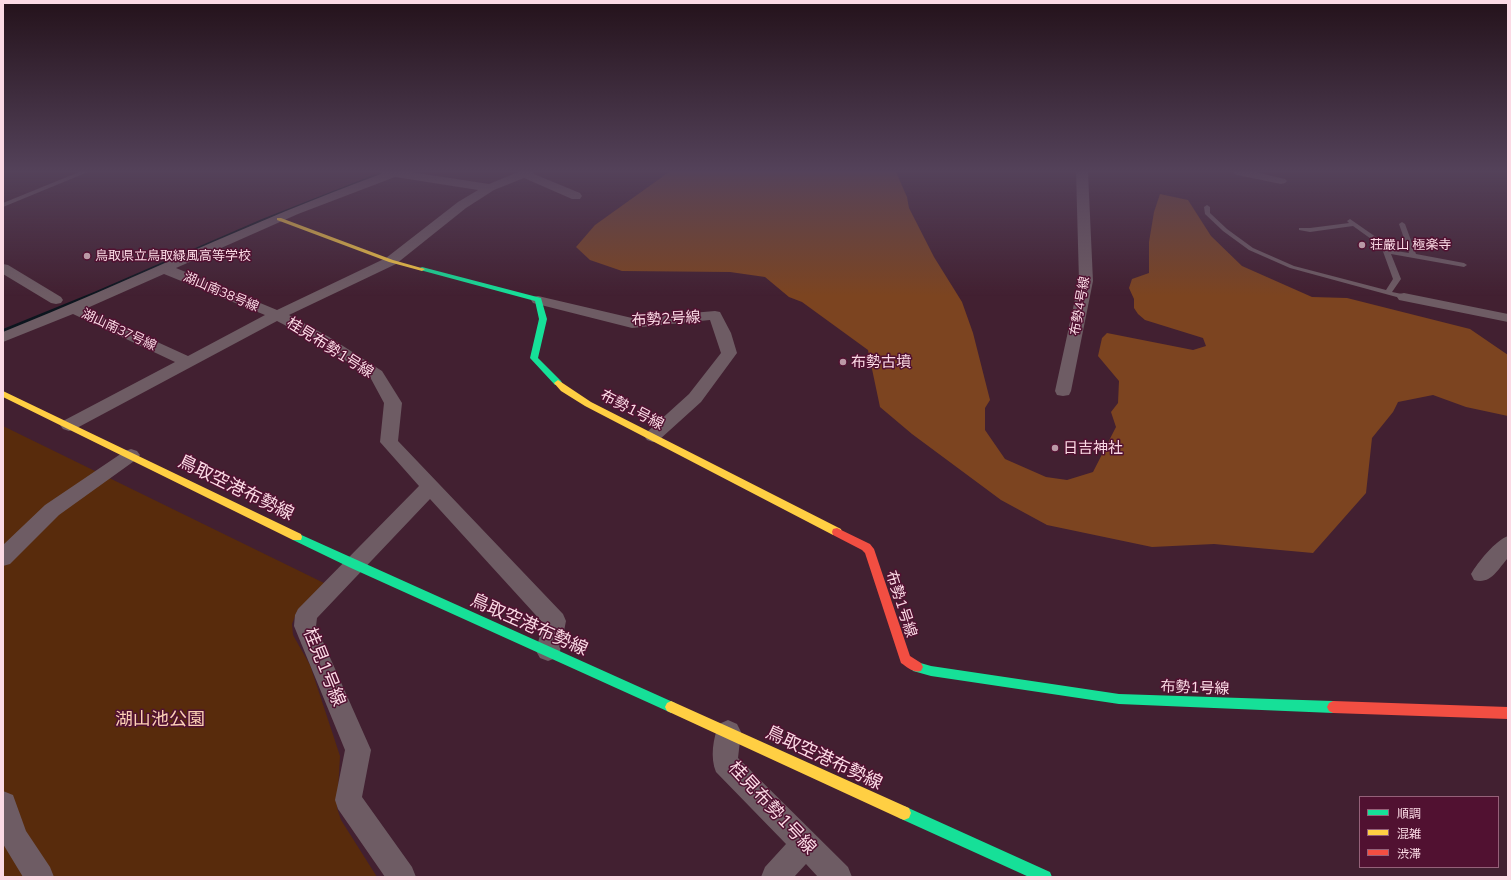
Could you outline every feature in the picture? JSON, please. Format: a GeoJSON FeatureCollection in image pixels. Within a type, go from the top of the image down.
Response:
{"type":"FeatureCollection","features":[{"type":"Feature","properties":{"kind":"street","name":"湖山南37号線"},"geometry":{"type":"LineString","coordinates":[[74,309],[293,213]]}},
{"type":"Feature","properties":{"kind":"street","name":"桂見布勢1号線"},"geometry":{"type":"LineString","coordinates":[[277,315],[391,262],[452,213]]}},
{"type":"Feature","properties":{"kind":"street","name":"布勢4号線"},"geometry":{"type":"LineString","coordinates":[[1063,392],[1086,281],[1084,213]]}},
{"type":"Feature","properties":{"kind":"street"},"geometry":{"type":"LineString","coordinates":[[279,219],[391,262],[538,300]]}},
{"type":"Feature","properties":{"kind":"street"},"geometry":{"type":"LineString","coordinates":[[3,268],[56,300]]}},
{"type":"Feature","properties":{"kind":"street","name":"湖山南38号線"},"geometry":{"type":"LineString","coordinates":[[166,269],[277,315]]}},
{"type":"Feature","properties":{"kind":"street"},"geometry":{"type":"LineString","coordinates":[[1404,297],[1508,318]]}},
{"type":"Feature","properties":{"kind":"street","name":"布勢2号線"},"geometry":{"type":"LineString","coordinates":[[538,300],[632,323],[715,316],[723,333],[729,353],[696,398],[653,436]]}},
{"type":"Feature","properties":{"kind":"street","name":"布勢1号線"},"geometry":{"type":"LineString","coordinates":[[538,300],[537,305],[543,313],[543,324],[534,358],[564,389],[588,404],[653,436],[866,547],[870,552],[905,659],[921,669],[1119,699],[1508,713]]}},
{"type":"Feature","properties":{"kind":"street","name":"湖山南37号線"},"geometry":{"type":"LineString","coordinates":[[74,309],[188,362]]}},
{"type":"Feature","properties":{"kind":"street"},"geometry":{"type":"LineString","coordinates":[[3,338],[74,309]]}},
{"type":"Feature","properties":{"kind":"street","name":"桂見布勢1号線"},"geometry":{"type":"LineString","coordinates":[[277,315],[324,340],[376,374],[393,403],[389,442],[555,621],[548,651]]}},
{"type":"Feature","properties":{"kind":"street"},"geometry":{"type":"LineString","coordinates":[[69,425],[277,315]]}},
{"type":"Feature","properties":{"kind":"street","name":"鳥取空港布勢線"},"geometry":{"type":"LineString","coordinates":[[3,394],[355,565],[728,732],[1045,877]]}},
{"type":"Feature","properties":{"kind":"street"},"geometry":{"type":"LineString","coordinates":[[3,558],[52,510],[131,455]]}},
{"type":"Feature","properties":{"kind":"street","name":"桂見1号線"},"geometry":{"type":"LineString","coordinates":[[402,877],[348,800],[358,750],[305,626],[306,615],[430,487]]}},
{"type":"Feature","properties":{"kind":"street"},"geometry":{"type":"LineString","coordinates":[[1482,574],[1508,544]]}},
{"type":"Feature","properties":{"kind":"street","name":"桂見布勢1号線"},"geometry":{"type":"LineString","coordinates":[[728,732],[725,763],[838,877]]}},
{"type":"Feature","properties":{"kind":"street"},"geometry":{"type":"LineString","coordinates":[[3,804],[15,839],[40,877]]}},
{"type":"Feature","properties":{"kind":"street"},"geometry":{"type":"LineString","coordinates":[[775,877],[805,844]]}},
{"type":"Feature","properties":{"kind":"lane"},"geometry":{"type":"LineString","coordinates":[[1207,213],[1225,230],[1251,249],[1292,267],[1404,297]]}},
{"type":"Feature","properties":{"kind":"lane"},"geometry":{"type":"LineString","coordinates":[[1301,229],[1313,231],[1353,222],[1384,245],[1397,278],[1388,293]]}},
{"type":"Feature","properties":{"kind":"lane"},"geometry":{"type":"LineString","coordinates":[[1402,224],[1413,255]]}},
{"type":"Feature","properties":{"kind":"lane"},"geometry":{"type":"LineString","coordinates":[[1386,251],[1464,265]]}},
{"type":"Feature","properties":{"kind":"green space","name":"湖山池公園"},"geometry":{"type":"Polygon","coordinates":[[[3,426],[326,584],[296,614],[292,624],[293,635],[310,665],[340,756],[337,808],[341,820],[377,877],[3,877],[3,426]]]}},
{"type":"Feature","properties":{"kind":"shaded area"},"geometry":{"type":"Polygon","coordinates":[[[277,213],[292,213],[3,335],[3,329],[94,292],[277,213]]]}},
{"type":"Feature","properties":{"kind":"shaded area"},"geometry":{"type":"Polygon","coordinates":[[[612,213],[912,213],[934,257],[962,302],[973,333],[990,400],[985,408],[985,430],[1005,459],[1046,477],[1067,480],[1093,472],[1116,427],[1111,412],[1118,403],[1119,381],[1098,356],[1102,338],[1107,333],[1193,350],[1206,346],[1203,338],[1145,320],[1134,308],[1134,299],[1129,288],[1132,279],[1149,273],[1149,242],[1154,213],[1196,213],[1211,236],[1242,266],[1312,297],[1347,298],[1470,329],[1508,355],[1508,416],[1466,407],[1433,395],[1398,402],[1393,412],[1372,438],[1366,493],[1313,553],[1214,544],[1152,547],[1047,525],[1001,500],[912,434],[880,407],[868,350],[802,302],[789,297],[765,277],[730,272],[622,271],[590,260],[576,247],[595,225],[612,213]]]}},
{"type":"Feature","properties":{"kind":"traffic: fast"},"geometry":{"type":"LineString","coordinates":[[422,269],[538,300],[543,319],[534,358],[558,383]]}},
{"type":"Feature","properties":{"kind":"traffic: fast"},"geometry":{"type":"LineString","coordinates":[[297,537],[355,565],[671,707]]}},
{"type":"Feature","properties":{"kind":"traffic: fast"},"geometry":{"type":"LineString","coordinates":[[917,667],[931,671],[1119,699],[1333,707]]}},
{"type":"Feature","properties":{"kind":"traffic: fast"},"geometry":{"type":"LineString","coordinates":[[904,813],[1045,877]]}},
{"type":"Feature","properties":{"kind":"traffic: slow"},"geometry":{"type":"LineString","coordinates":[[279,219],[391,261],[422,269]]}},
{"type":"Feature","properties":{"kind":"traffic: slow"},"geometry":{"type":"LineString","coordinates":[[558,383],[564,389],[588,404],[837,532]]}},
{"type":"Feature","properties":{"kind":"traffic: slow"},"geometry":{"type":"LineString","coordinates":[[3,394],[297,537]]}},
{"type":"Feature","properties":{"kind":"traffic: slow"},"geometry":{"type":"LineString","coordinates":[[671,707],[904,813]]}},
{"type":"Feature","properties":{"kind":"traffic: jam"},"geometry":{"type":"LineString","coordinates":[[837,532],[866,547],[870,552],[905,659],[917,667]]}},
{"type":"Feature","properties":{"kind":"traffic: jam"},"geometry":{"type":"LineString","coordinates":[[1333,707],[1508,713]]}},
{"type":"Feature","properties":{"kind":"place","name":"荘嚴山 極楽寺"},"geometry":{"type":"Point","coordinates":[1362,245]}},
{"type":"Feature","properties":{"kind":"place","name":"鳥取県立鳥取緑風高等学校"},"geometry":{"type":"Point","coordinates":[87,256]}},
{"type":"Feature","properties":{"kind":"place","name":"布勢古墳"},"geometry":{"type":"Point","coordinates":[843,362]}},
{"type":"Feature","properties":{"kind":"place","name":"日吉神社"},"geometry":{"type":"Point","coordinates":[1055,448]}}]}
